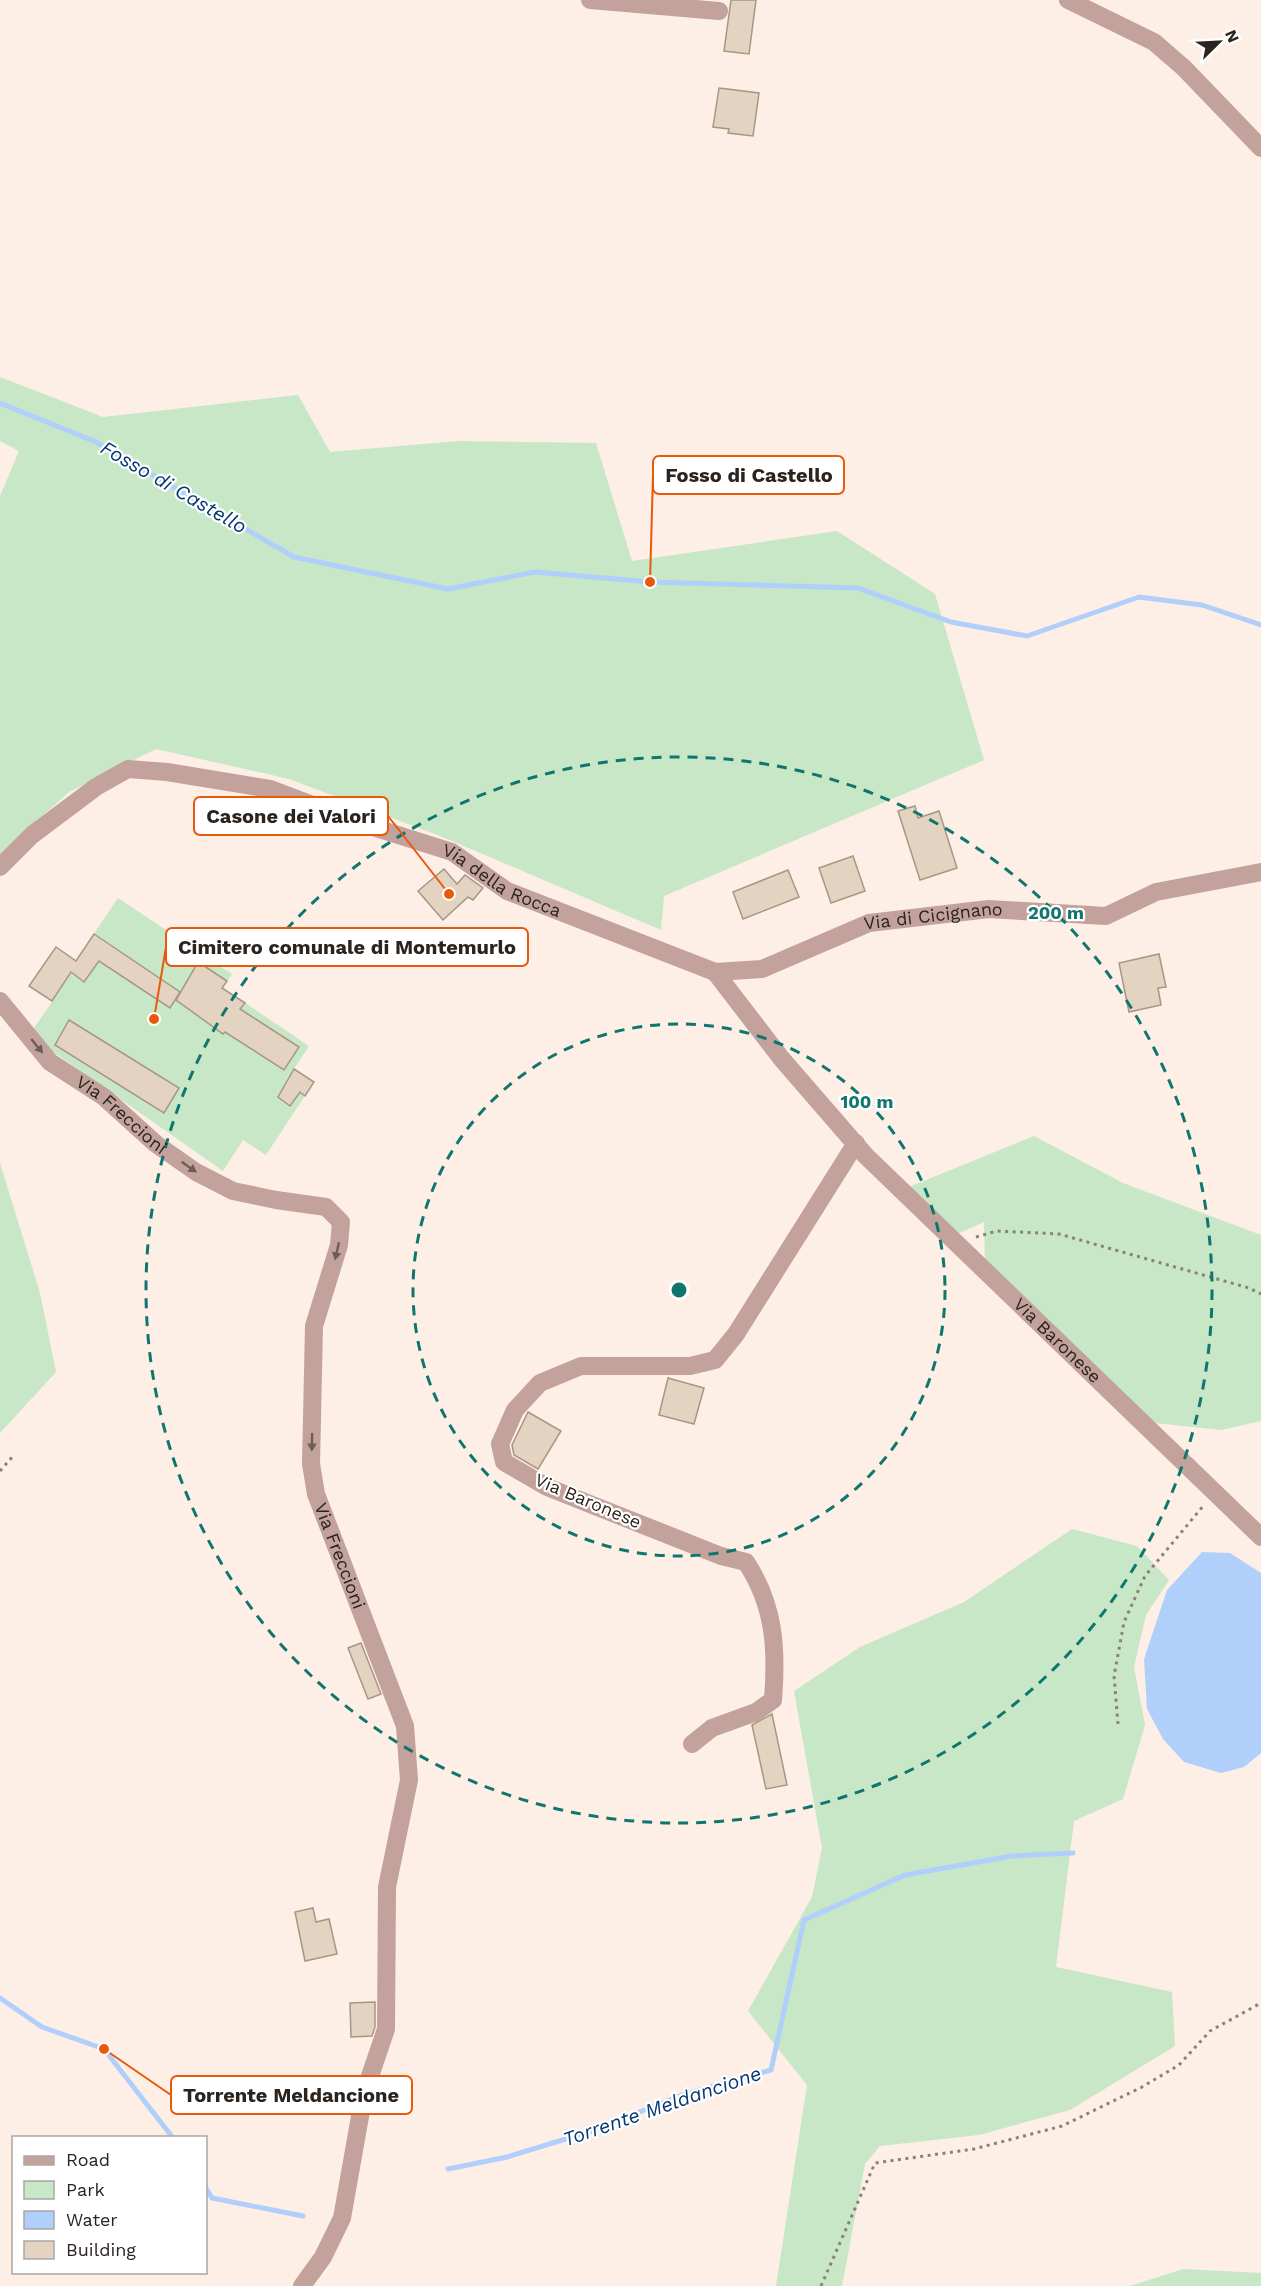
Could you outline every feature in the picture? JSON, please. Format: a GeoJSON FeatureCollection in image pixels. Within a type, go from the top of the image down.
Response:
{"type":"FeatureCollection","features":[{"type":"Feature","properties":{"kind":"street"},"geometry":{"type":"LineString","coordinates":[[590,0],[719,11]]}},
{"type":"Feature","properties":{"kind":"street"},"geometry":{"type":"LineString","coordinates":[[1068,0],[1154,42],[1184,68],[1261,148]]}},
{"type":"Feature","properties":{"kind":"street","name":"Via della Rocca"},"geometry":{"type":"LineString","coordinates":[[0,867],[32,836],[96,787],[128,769],[167,772],[270,789],[360,823],[452,852],[507,891],[715,972]]}},
{"type":"Feature","properties":{"kind":"street","name":"Via di Cicignano"},"geometry":{"type":"LineString","coordinates":[[715,972],[762,969],[869,923],[989,909],[1106,916],[1156,892],[1261,872]]}},
{"type":"Feature","properties":{"kind":"street","name":"Via Baronese"},"geometry":{"type":"LineString","coordinates":[[715,972],[781,1058],[865,1155],[1261,1537]]}},
{"type":"Feature","properties":{"kind":"street","name":"Via Freccioni"},"geometry":{"type":"LineString","coordinates":[[0,1001],[50,1062],[104,1097],[156,1144],[196,1172],[233,1191],[326,1207],[341,1222],[339,1245],[314,1326],[311,1464],[316,1494],[405,1726],[409,1780],[387,1887],[386,2028],[364,2094],[342,2217],[323,2257],[302,2286]]}},
{"type":"Feature","properties":{"kind":"street","name":"Via Baronese"},"geometry":{"type":"LineString","coordinates":[[692,1744],[712,1728],[756,1712],[773,1700],[776,1664],[773,1623],[756,1577],[746,1562],[721,1556],[547,1487],[504,1462],[500,1444],[515,1410],[540,1383],[581,1366],[690,1366],[715,1360],[736,1334],[856,1143]]}},
{"type":"Feature","properties":{"kind":"path"},"geometry":{"type":"LineString","coordinates":[[955,1244],[997,1231],[1059,1234],[1261,1294]]}},
{"type":"Feature","properties":{"kind":"path"},"geometry":{"type":"LineString","coordinates":[[0,1471],[14,1455]]}},
{"type":"Feature","properties":{"kind":"path"},"geometry":{"type":"LineString","coordinates":[[1118,1724],[1114,1676],[1124,1622],[1145,1576],[1215,1492]]}},
{"type":"Feature","properties":{"kind":"path"},"geometry":{"type":"LineString","coordinates":[[821,2286],[875,2163],[974,2149],[1062,2126],[1142,2087],[1179,2065],[1210,2031],[1261,2003]]}},
{"type":"Feature","properties":{"kind":"green space"},"geometry":{"type":"Polygon","coordinates":[[[0,377],[103,417],[298,395],[330,452],[459,441],[596,443],[632,561],[837,531],[935,594],[984,760],[664,896],[661,930],[445,838],[289,779],[156,749],[69,792],[0,854],[0,496],[19,451],[0,441],[0,377]]]}},
{"type":"Feature","properties":{"kind":"green space"},"geometry":{"type":"Polygon","coordinates":[[[118,898],[232,974],[223,988],[309,1046],[294,1069],[314,1082],[266,1155],[243,1140],[223,1171],[29,1035],[52,1002],[29,985],[56,947],[76,960],[118,898]]]}},
{"type":"Feature","properties":{"kind":"green space"},"geometry":{"type":"Polygon","coordinates":[[[1034,1136],[1123,1183],[1261,1235],[1261,1421],[1221,1430],[1155,1423],[985,1263],[984,1222],[955,1235],[909,1187],[1034,1136]]]}},
{"type":"Feature","properties":{"kind":"green space"},"geometry":{"type":"Polygon","coordinates":[[[0,1163],[40,1293],[56,1372],[0,1433],[0,1163]]]}},
{"type":"Feature","properties":{"kind":"green space"},"geometry":{"type":"Polygon","coordinates":[[[1072,1529],[1137,1546],[1169,1580],[1146,1615],[1134,1667],[1145,1725],[1123,1799],[1074,1821],[1056,1967],[1172,1992],[1175,2046],[1070,2110],[979,2135],[880,2146],[865,2164],[842,2286],[776,2286],[807,2085],[748,2011],[812,1897],[822,1848],[794,1691],[860,1647],[964,1602],[1072,1529]]]}},
{"type":"Feature","properties":{"kind":"green space"},"geometry":{"type":"Polygon","coordinates":[[[1183,2269],[1261,2273],[1261,2286],[1130,2286],[1183,2269]]]}},
{"type":"Feature","properties":{"kind":"water"},"geometry":{"type":"Polygon","coordinates":[[[1202,1552],[1230,1553],[1261,1573],[1261,1753],[1244,1767],[1221,1773],[1184,1762],[1163,1739],[1147,1709],[1144,1659],[1167,1590],[1202,1552]]]}},
{"type":"Feature","properties":{"kind":"building"},"geometry":{"type":"Polygon","coordinates":[[[731,0],[756,0],[749,54],[724,51],[731,0]]]}},
{"type":"Feature","properties":{"kind":"building"},"geometry":{"type":"Polygon","coordinates":[[[719,88],[759,93],[753,136],[728,133],[729,129],[713,127],[719,88]]]}},
{"type":"Feature","properties":{"kind":"building"},"geometry":{"type":"Polygon","coordinates":[[[915,806],[918,818],[939,811],[957,868],[920,880],[898,811],[915,806]]]}},
{"type":"Feature","properties":{"kind":"building"},"geometry":{"type":"Polygon","coordinates":[[[853,856],[865,891],[831,903],[819,868],[853,856]]]}},
{"type":"Feature","properties":{"kind":"building"},"geometry":{"type":"Polygon","coordinates":[[[444,869],[457,884],[465,875],[483,888],[473,900],[468,897],[443,920],[418,891],[444,869]]]}},
{"type":"Feature","properties":{"kind":"building"},"geometry":{"type":"Polygon","coordinates":[[[788,870],[799,897],[743,919],[733,892],[788,870]]]}},
{"type":"Feature","properties":{"kind":"building"},"geometry":{"type":"Polygon","coordinates":[[[94,934],[180,992],[170,1008],[99,961],[84,982],[71,972],[52,1001],[29,986],[56,947],[76,961],[94,934]]]}},
{"type":"Feature","properties":{"kind":"building"},"geometry":{"type":"Polygon","coordinates":[[[1159,954],[1166,987],[1158,988],[1161,1005],[1129,1012],[1119,963],[1159,954]]]}},
{"type":"Feature","properties":{"kind":"building"},"geometry":{"type":"Polygon","coordinates":[[[198,962],[227,981],[222,988],[245,1003],[240,1009],[299,1047],[284,1070],[225,1032],[223,1034],[176,1000],[198,962]]]}},
{"type":"Feature","properties":{"kind":"building"},"geometry":{"type":"Polygon","coordinates":[[[69,1020],[179,1088],[164,1113],[55,1045],[69,1020]]]}},
{"type":"Feature","properties":{"kind":"building"},"geometry":{"type":"Polygon","coordinates":[[[294,1069],[314,1082],[305,1096],[300,1092],[290,1106],[278,1097],[294,1069]]]}},
{"type":"Feature","properties":{"kind":"building"},"geometry":{"type":"Polygon","coordinates":[[[668,1378],[704,1388],[694,1424],[659,1415],[668,1378]]]}},
{"type":"Feature","properties":{"kind":"building"},"geometry":{"type":"Polygon","coordinates":[[[528,1412],[561,1431],[538,1469],[514,1455],[512,1445],[528,1412]]]}},
{"type":"Feature","properties":{"kind":"building"},"geometry":{"type":"Polygon","coordinates":[[[361,1643],[381,1694],[368,1699],[348,1648],[361,1643]]]}},
{"type":"Feature","properties":{"kind":"building"},"geometry":{"type":"Polygon","coordinates":[[[772,1714],[787,1785],[766,1789],[752,1725],[772,1714]]]}},
{"type":"Feature","properties":{"kind":"building"},"geometry":{"type":"Polygon","coordinates":[[[313,1908],[316,1922],[329,1919],[337,1954],[305,1961],[295,1912],[313,1908]]]}},
{"type":"Feature","properties":{"kind":"building"},"geometry":{"type":"Polygon","coordinates":[[[375,2002],[375,2027],[372,2036],[351,2037],[350,2003],[375,2002]]]}},
{"type":"Feature","properties":{"kind":"waterway","name":"Fosso di Castello"},"geometry":{"type":"LineString","coordinates":[[0,403],[96,442],[294,557],[448,589],[535,572],[650,582],[858,588],[951,622],[1027,636],[1139,597],[1202,605],[1261,625]]}},
{"type":"Feature","properties":{"kind":"waterway","name":"Torrente Meldancione"},"geometry":{"type":"LineString","coordinates":[[448,2169],[507,2157],[592,2131],[682,2095],[771,2070],[804,1920],[905,1875],[1012,1856],[1073,1853]]}},
{"type":"Feature","properties":{"kind":"waterway","name":"Torrente Meldancione"},"geometry":{"type":"LineString","coordinates":[[0,1998],[42,2027],[104,2049],[171,2136]]}},
{"type":"Feature","properties":{"kind":"waterway","name":"Torrente Meldancione"},"geometry":{"type":"LineString","coordinates":[[207,2190],[212,2198],[303,2216]]}},
{"type":"Feature","properties":{"kind":"place","name":"Fosso di Castello"},"geometry":{"type":"Point","coordinates":[650,582]}},
{"type":"Feature","properties":{"kind":"place","name":"Casone dei Valori"},"geometry":{"type":"Point","coordinates":[449,894]}},
{"type":"Feature","properties":{"kind":"place","name":"Cimitero comunale di Montemurlo"},"geometry":{"type":"Point","coordinates":[154,1019]}},
{"type":"Feature","properties":{"kind":"place","name":"Torrente Meldancione"},"geometry":{"type":"Point","coordinates":[104,2049]}}]}
